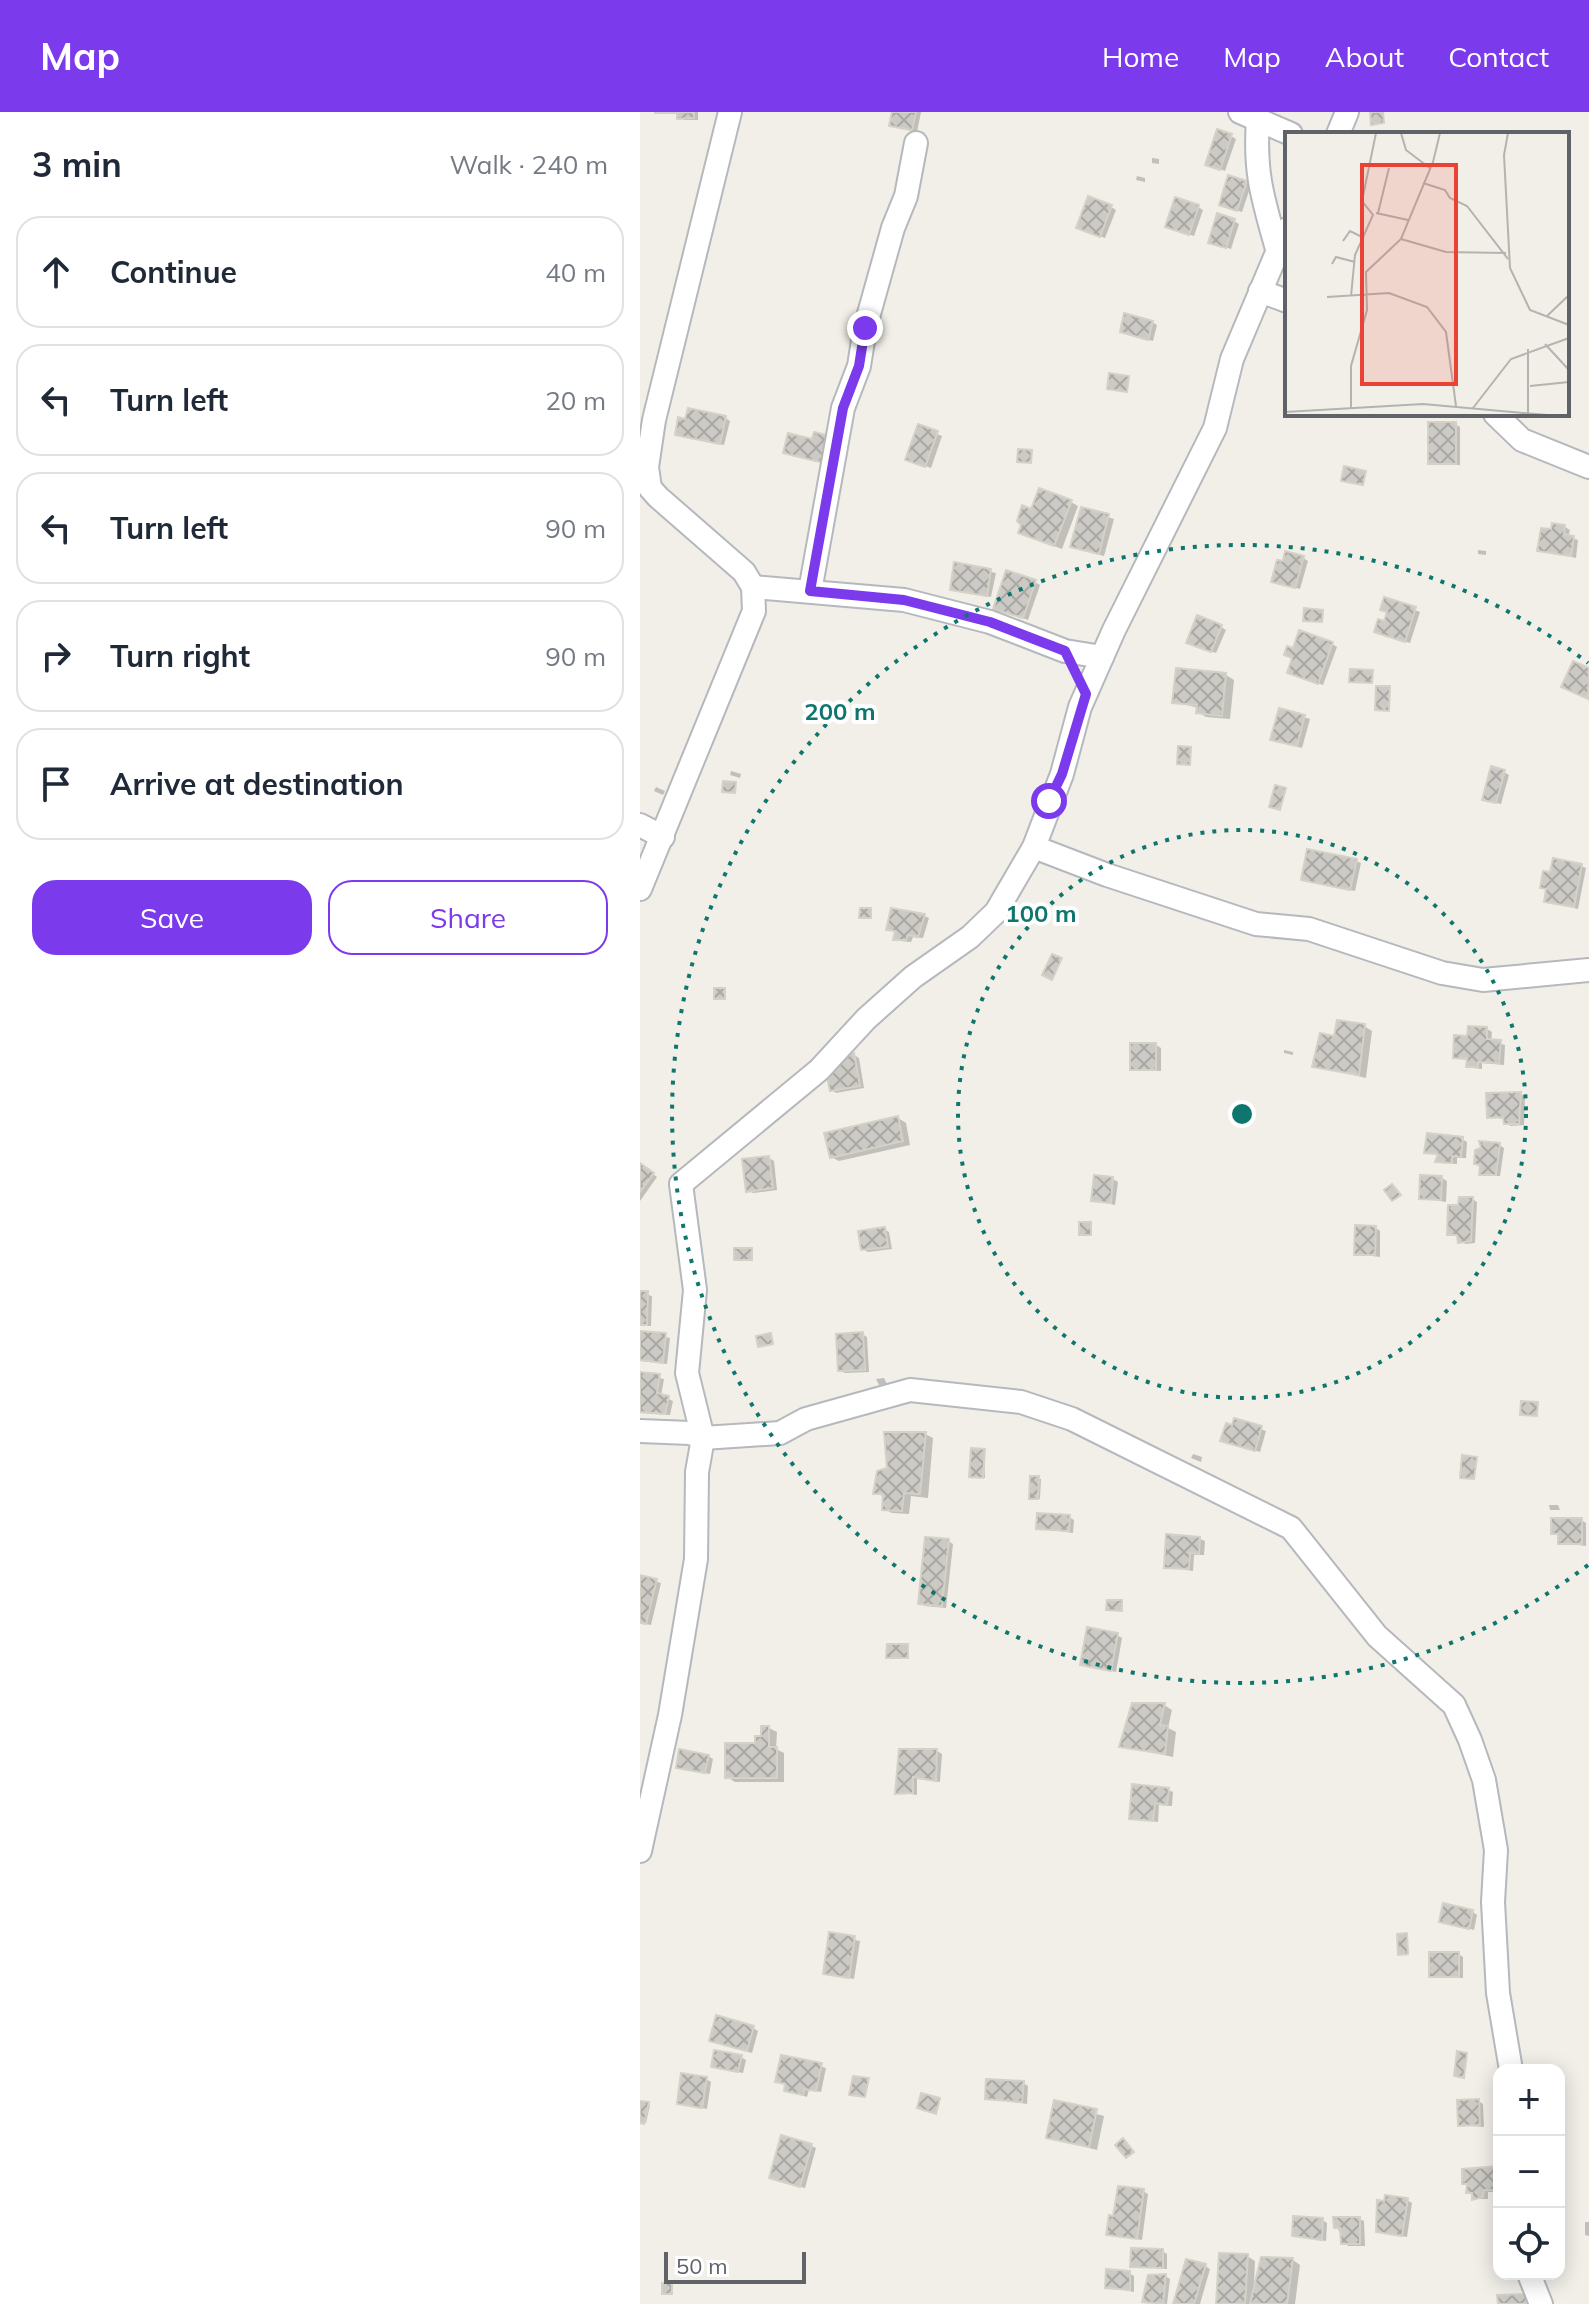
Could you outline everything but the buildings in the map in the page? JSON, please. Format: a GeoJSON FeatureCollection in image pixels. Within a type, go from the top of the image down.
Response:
{"type":"FeatureCollection","features":[{"type":"Feature","properties":{"kind":"street"},"geometry":{"type":"LineString","coordinates":[[640,889],[754,611],[753,587],[744,572],[650,488],[647,467],[669,350],[730,112]]}},
{"type":"Feature","properties":{"kind":"street"},"geometry":{"type":"LineString","coordinates":[[1339,132],[1347,112]]}},
{"type":"Feature","properties":{"kind":"street"},"geometry":{"type":"LineString","coordinates":[[1249,116],[1286,132]]}},
{"type":"Feature","properties":{"kind":"street"},"geometry":{"type":"LineString","coordinates":[[640,1851],[670,1715],[696,1559],[697,1472],[703,1438],[687,1373],[695,1290],[681,1184],[819,1070],[866,1019],[913,977],[970,937],[996,912],[1034,847],[1049,801],[1062,774],[1086,694],[1180,491],[1215,428],[1232,359],[1282,239],[1258,183],[1249,116]]}},
{"type":"Feature","properties":{"kind":"street"},"geometry":{"type":"LineString","coordinates":[[810,591],[843,408],[859,366],[865,328],[893,228],[906,196],[916,143]]}},
{"type":"Feature","properties":{"kind":"street"},"geometry":{"type":"LineString","coordinates":[[1260,291],[1285,300]]}},
{"type":"Feature","properties":{"kind":"street"},"geometry":{"type":"LineString","coordinates":[[1497,416],[1522,440],[1589,467]]}},
{"type":"Feature","properties":{"kind":"street"},"geometry":{"type":"LineString","coordinates":[[753,587],[904,600],[990,622],[1065,651],[1102,657]]}},
{"type":"Feature","properties":{"kind":"street"},"geometry":{"type":"LineString","coordinates":[[1065,651],[1086,694]]}},
{"type":"Feature","properties":{"kind":"street"},"geometry":{"type":"LineString","coordinates":[[640,825],[663,837]]}},
{"type":"Feature","properties":{"kind":"street"},"geometry":{"type":"LineString","coordinates":[[1034,847],[1107,875],[1256,924],[1309,929],[1442,973],[1483,980],[1589,970]]}},
{"type":"Feature","properties":{"kind":"street"},"geometry":{"type":"LineString","coordinates":[[640,1431],[690,1433],[703,1438],[780,1433],[806,1419],[910,1390],[1021,1402],[1072,1419],[1291,1528],[1377,1636],[1454,1705],[1470,1740],[1484,1780],[1496,1850],[1493,1902],[1498,1993],[1510,2064]]}},
{"type":"Feature","properties":{"kind":"street"},"geometry":{"type":"LineString","coordinates":[[1531,2280],[1541,2304]]}},
{"type":"Feature","properties":{"kind":"route"},"geometry":{"type":"LineString","coordinates":[[865,328],[859,366],[843,408],[810,591],[904,600],[990,622],[1065,651],[1086,694],[1062,774],[1049,801]]}}]}
